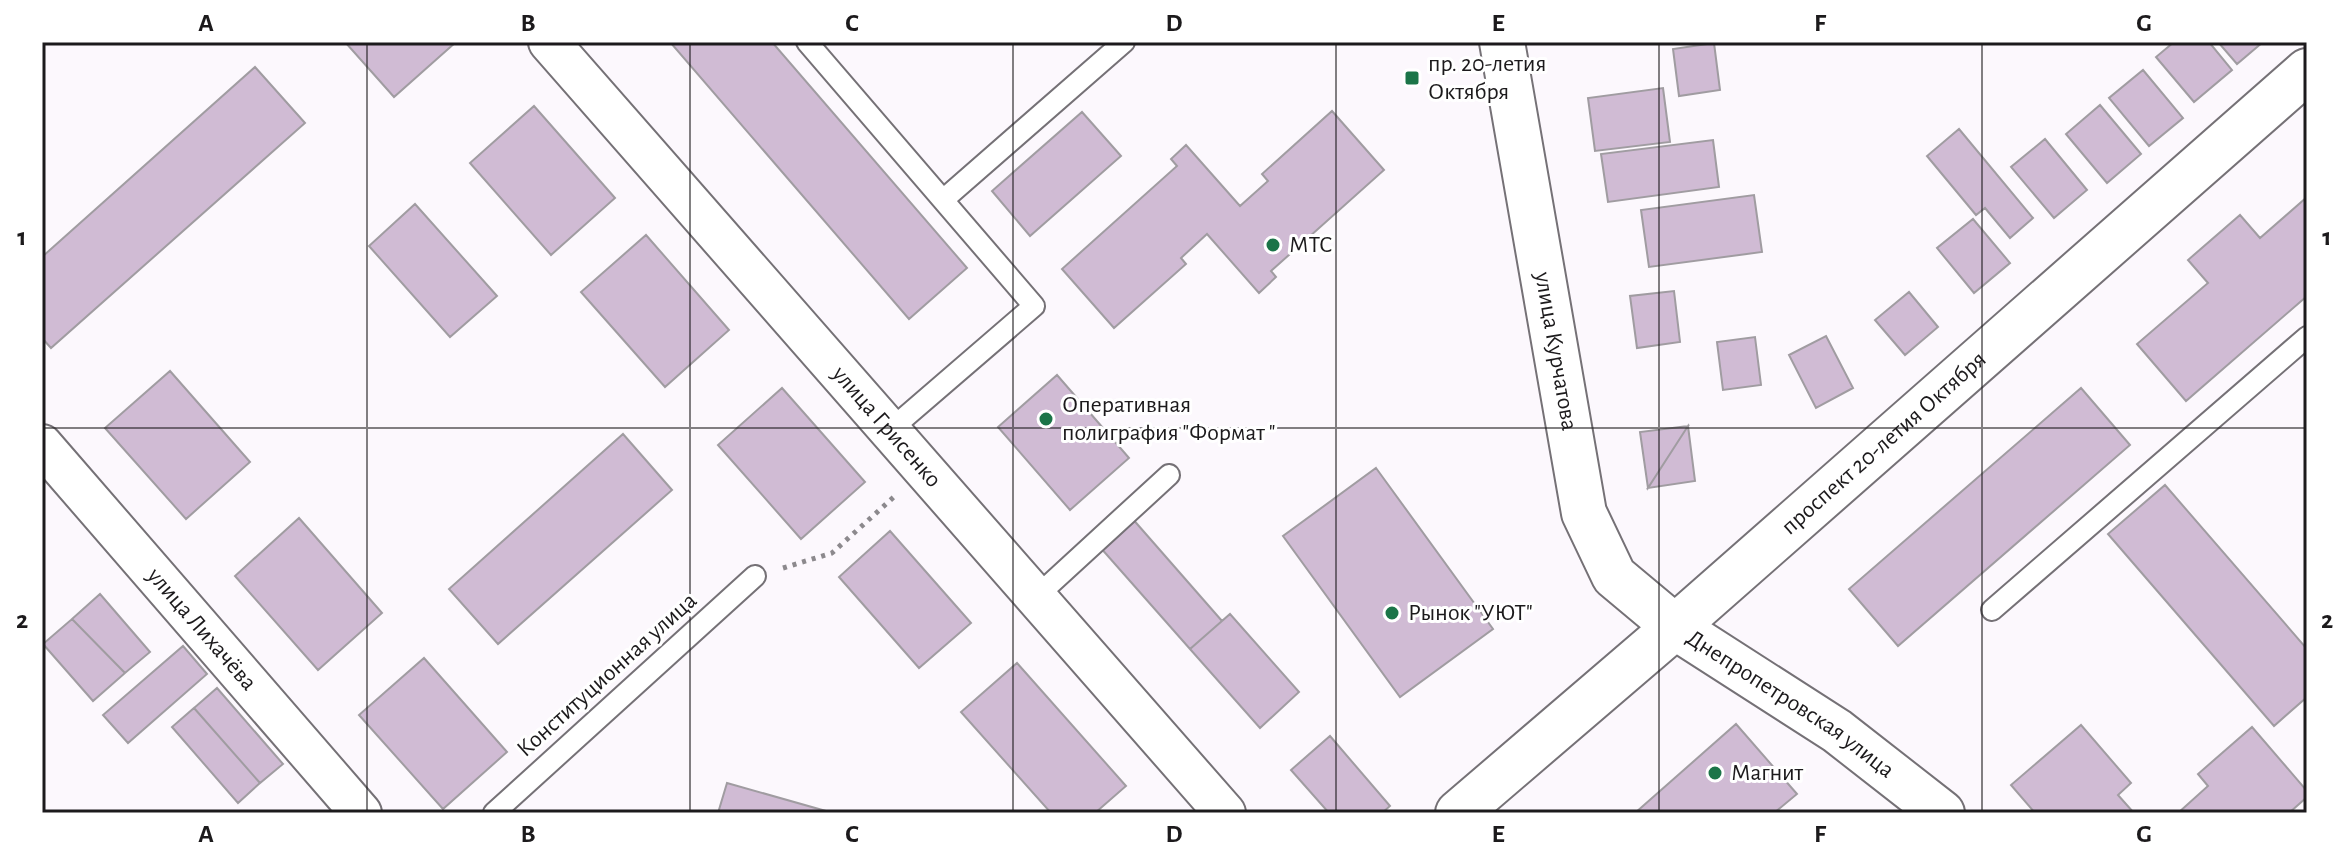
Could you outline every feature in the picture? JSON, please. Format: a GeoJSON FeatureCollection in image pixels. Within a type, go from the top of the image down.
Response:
{"type":"FeatureCollection","features":[{"type":"Feature","properties":{"kind":"street","name":"улица Грисенко"},"geometry":{"type":"LineString","coordinates":[[549,42],[1225,813]]}},
{"type":"Feature","properties":{"kind":"street","name":"улица Курчатова"},"geometry":{"type":"LineString","coordinates":[[1502,42],[1584,513],[1614,576],[1675,627]]}},
{"type":"Feature","properties":{"kind":"street","name":"проспект 20-летия Октября"},"geometry":{"type":"LineString","coordinates":[[1458,813],[1675,627],[2307,71]]}},
{"type":"Feature","properties":{"kind":"street","name":"улица Лихачёва"},"geometry":{"type":"LineString","coordinates":[[42,445],[361,813]]}},
{"type":"Feature","properties":{"kind":"street","name":"Днепропетровская улица"},"geometry":{"type":"LineString","coordinates":[[1675,627],[1837,731],[1942,813]]}},
{"type":"Feature","properties":{"kind":"lane"},"geometry":{"type":"LineString","coordinates":[[807,42],[1034,306],[889,431]]}},
{"type":"Feature","properties":{"kind":"lane"},"geometry":{"type":"LineString","coordinates":[[943,200],[1124,42]]}},
{"type":"Feature","properties":{"kind":"lane"},"geometry":{"type":"LineString","coordinates":[[1992,610],[2307,337]]}},
{"type":"Feature","properties":{"kind":"lane"},"geometry":{"type":"LineString","coordinates":[[1036,597],[1169,475]]}},
{"type":"Feature","properties":{"kind":"lane","name":"Конституционная улица"},"geometry":{"type":"LineString","coordinates":[[494,813],[755,576]]}},
{"type":"Feature","properties":{"kind":"path"},"geometry":{"type":"LineString","coordinates":[[755,576],[832,553],[925,469]]}},
{"type":"Feature","properties":{"kind":"building"},"geometry":{"type":"Polygon","coordinates":[[[345,42],[456,42],[394,97],[345,42]]]}},
{"type":"Feature","properties":{"kind":"building"},"geometry":{"type":"Polygon","coordinates":[[[670,42],[772,42],[967,268],[909,319],[670,42]]]}},
{"type":"Feature","properties":{"kind":"building"},"geometry":{"type":"Polygon","coordinates":[[[2174,42],[2209,42],[2232,70],[2194,102],[2156,57],[2174,42]]]}},
{"type":"Feature","properties":{"kind":"building"},"geometry":{"type":"Polygon","coordinates":[[[2218,42],[2263,42],[2237,64],[2218,42]]]}},
{"type":"Feature","properties":{"kind":"building"},"geometry":{"type":"Polygon","coordinates":[[[1714,43],[1720,90],[1679,96],[1673,49],[1714,43]]]}},
{"type":"Feature","properties":{"kind":"building"},"geometry":{"type":"Polygon","coordinates":[[[255,67],[305,123],[51,348],[42,338],[42,257],[255,67]]]}},
{"type":"Feature","properties":{"kind":"building"},"geometry":{"type":"Polygon","coordinates":[[[2143,70],[2183,118],[2149,146],[2109,98],[2143,70]]]}},
{"type":"Feature","properties":{"kind":"building"},"geometry":{"type":"Polygon","coordinates":[[[1663,88],[1670,142],[1595,151],[1588,98],[1663,88]]]}},
{"type":"Feature","properties":{"kind":"building"},"geometry":{"type":"Polygon","coordinates":[[[2100,105],[2141,154],[2107,183],[2066,134],[2100,105]]]}},
{"type":"Feature","properties":{"kind":"building"},"geometry":{"type":"Polygon","coordinates":[[[534,106],[615,198],[551,255],[470,163],[534,106]]]}},
{"type":"Feature","properties":{"kind":"building"},"geometry":{"type":"Polygon","coordinates":[[[1332,111],[1384,170],[1271,271],[1276,277],[1259,293],[1207,234],[1181,258],[1186,264],[1114,328],[1062,269],[1177,166],[1171,159],[1186,145],[1240,206],[1268,181],[1262,174],[1332,111]]]}},
{"type":"Feature","properties":{"kind":"building"},"geometry":{"type":"Polygon","coordinates":[[[1082,112],[1121,156],[1030,236],[992,191],[1082,112]]]}},
{"type":"Feature","properties":{"kind":"building"},"geometry":{"type":"Polygon","coordinates":[[[1959,129],[2033,218],[2010,238],[1985,208],[1976,215],[1927,156],[1959,129]]]}},
{"type":"Feature","properties":{"kind":"building"},"geometry":{"type":"Polygon","coordinates":[[[2045,139],[2087,190],[2054,218],[2011,167],[2045,139]]]}},
{"type":"Feature","properties":{"kind":"building"},"geometry":{"type":"Polygon","coordinates":[[[1713,140],[1719,187],[1608,202],[1601,154],[1713,140]]]}},
{"type":"Feature","properties":{"kind":"building"},"geometry":{"type":"Polygon","coordinates":[[[1754,195],[1762,252],[1649,267],[1641,210],[1754,195]]]}},
{"type":"Feature","properties":{"kind":"building"},"geometry":{"type":"Polygon","coordinates":[[[2307,197],[2307,296],[2186,401],[2137,344],[2208,283],[2188,260],[2240,215],[2260,238],[2307,197]]]}},
{"type":"Feature","properties":{"kind":"building"},"geometry":{"type":"Polygon","coordinates":[[[415,204],[497,296],[450,337],[369,246],[415,204]]]}},
{"type":"Feature","properties":{"kind":"building"},"geometry":{"type":"Polygon","coordinates":[[[1973,219],[2010,263],[1974,293],[1937,248],[1973,219]]]}},
{"type":"Feature","properties":{"kind":"building"},"geometry":{"type":"Polygon","coordinates":[[[646,235],[729,330],[665,387],[581,292],[646,235]]]}},
{"type":"Feature","properties":{"kind":"building"},"geometry":{"type":"Polygon","coordinates":[[[1674,291],[1680,342],[1637,348],[1630,296],[1674,291]]]}},
{"type":"Feature","properties":{"kind":"building"},"geometry":{"type":"Polygon","coordinates":[[[1909,292],[1938,327],[1905,355],[1875,320],[1909,292]]]}},
{"type":"Feature","properties":{"kind":"building"},"geometry":{"type":"Polygon","coordinates":[[[1826,336],[1853,388],[1816,408],[1789,355],[1826,336]]]}},
{"type":"Feature","properties":{"kind":"building"},"geometry":{"type":"Polygon","coordinates":[[[1755,337],[1761,385],[1723,390],[1717,342],[1755,337]]]}},
{"type":"Feature","properties":{"kind":"building"},"geometry":{"type":"Polygon","coordinates":[[[170,371],[250,462],[186,519],[105,428],[170,371]]]}},
{"type":"Feature","properties":{"kind":"building"},"geometry":{"type":"Polygon","coordinates":[[[1057,375],[1129,458],[1070,510],[998,427],[1057,375]]]}},
{"type":"Feature","properties":{"kind":"building"},"geometry":{"type":"Polygon","coordinates":[[[782,388],[865,482],[801,539],[718,445],[782,388]]]}},
{"type":"Feature","properties":{"kind":"building"},"geometry":{"type":"Polygon","coordinates":[[[2081,388],[2130,445],[1898,646],[1849,589],[2081,388]]]}},
{"type":"Feature","properties":{"kind":"building"},"geometry":{"type":"Polygon","coordinates":[[[1688,426],[1648,488],[1640,432],[1688,426]]]}},
{"type":"Feature","properties":{"kind":"building"},"geometry":{"type":"Polygon","coordinates":[[[1688,426],[1695,481],[1648,488],[1688,426]]]}},
{"type":"Feature","properties":{"kind":"building"},"geometry":{"type":"Polygon","coordinates":[[[623,434],[672,490],[498,644],[449,589],[623,434]]]}},
{"type":"Feature","properties":{"kind":"building"},"geometry":{"type":"Polygon","coordinates":[[[1376,468],[1493,629],[1400,697],[1283,536],[1376,468]]]}},
{"type":"Feature","properties":{"kind":"building"},"geometry":{"type":"Polygon","coordinates":[[[2165,485],[2307,649],[2307,697],[2274,726],[2108,534],[2165,485]]]}},
{"type":"Feature","properties":{"kind":"building"},"geometry":{"type":"Polygon","coordinates":[[[1124,509],[1222,621],[1190,649],[1092,538],[1124,509]]]}},
{"type":"Feature","properties":{"kind":"building"},"geometry":{"type":"Polygon","coordinates":[[[299,518],[382,613],[318,670],[235,576],[299,518]]]}},
{"type":"Feature","properties":{"kind":"building"},"geometry":{"type":"Polygon","coordinates":[[[890,531],[971,623],[919,668],[839,577],[890,531]]]}},
{"type":"Feature","properties":{"kind":"building"},"geometry":{"type":"Polygon","coordinates":[[[100,594],[150,652],[125,673],[72,619],[100,594]]]}},
{"type":"Feature","properties":{"kind":"building"},"geometry":{"type":"Polygon","coordinates":[[[1230,614],[1299,692],[1260,728],[1190,649],[1230,614]]]}},
{"type":"Feature","properties":{"kind":"building"},"geometry":{"type":"Polygon","coordinates":[[[72,619],[125,673],[93,701],[43,644],[72,619]]]}},
{"type":"Feature","properties":{"kind":"building"},"geometry":{"type":"Polygon","coordinates":[[[183,646],[207,674],[128,743],[103,715],[183,646]]]}},
{"type":"Feature","properties":{"kind":"building"},"geometry":{"type":"Polygon","coordinates":[[[424,658],[507,752],[443,809],[359,715],[424,658]]]}},
{"type":"Feature","properties":{"kind":"building"},"geometry":{"type":"Polygon","coordinates":[[[1017,663],[1126,786],[1095,813],[1051,813],[961,712],[1017,663]]]}},
{"type":"Feature","properties":{"kind":"building"},"geometry":{"type":"Polygon","coordinates":[[[217,688],[283,764],[260,783],[194,708],[217,688]]]}},
{"type":"Feature","properties":{"kind":"building"},"geometry":{"type":"Polygon","coordinates":[[[194,708],[260,783],[238,803],[172,727],[194,708]]]}},
{"type":"Feature","properties":{"kind":"building"},"geometry":{"type":"Polygon","coordinates":[[[1736,724],[1797,794],[1774,813],[1635,813],[1736,724]]]}},
{"type":"Feature","properties":{"kind":"building"},"geometry":{"type":"Polygon","coordinates":[[[2081,725],[2131,783],[2118,795],[2134,813],[2035,813],[2011,785],[2081,725]]]}},
{"type":"Feature","properties":{"kind":"building"},"geometry":{"type":"Polygon","coordinates":[[[2252,727],[2307,791],[2307,797],[2289,813],[2178,813],[2208,786],[2198,774],[2252,727]]]}},
{"type":"Feature","properties":{"kind":"building"},"geometry":{"type":"Polygon","coordinates":[[[1330,736],[1390,806],[1382,813],[1329,813],[1291,770],[1330,736]]]}},
{"type":"Feature","properties":{"kind":"building"},"geometry":{"type":"Polygon","coordinates":[[[727,783],[833,813],[718,813],[727,783]]]}},
{"type":"Feature","properties":{"kind":"place","name":"пр. 20-летия Октября"},"geometry":{"type":"Point","coordinates":[1412,78]}},
{"type":"Feature","properties":{"kind":"place","name":"МТС"},"geometry":{"type":"Point","coordinates":[1273,245]}},
{"type":"Feature","properties":{"kind":"place","name":"Оперативная полиграфия \"Формат \""},"geometry":{"type":"Point","coordinates":[1046,419]}},
{"type":"Feature","properties":{"kind":"place","name":"Рынок \"УЮТ\""},"geometry":{"type":"Point","coordinates":[1392,613]}},
{"type":"Feature","properties":{"kind":"place","name":"Магнит"},"geometry":{"type":"Point","coordinates":[1715,773]}}]}
